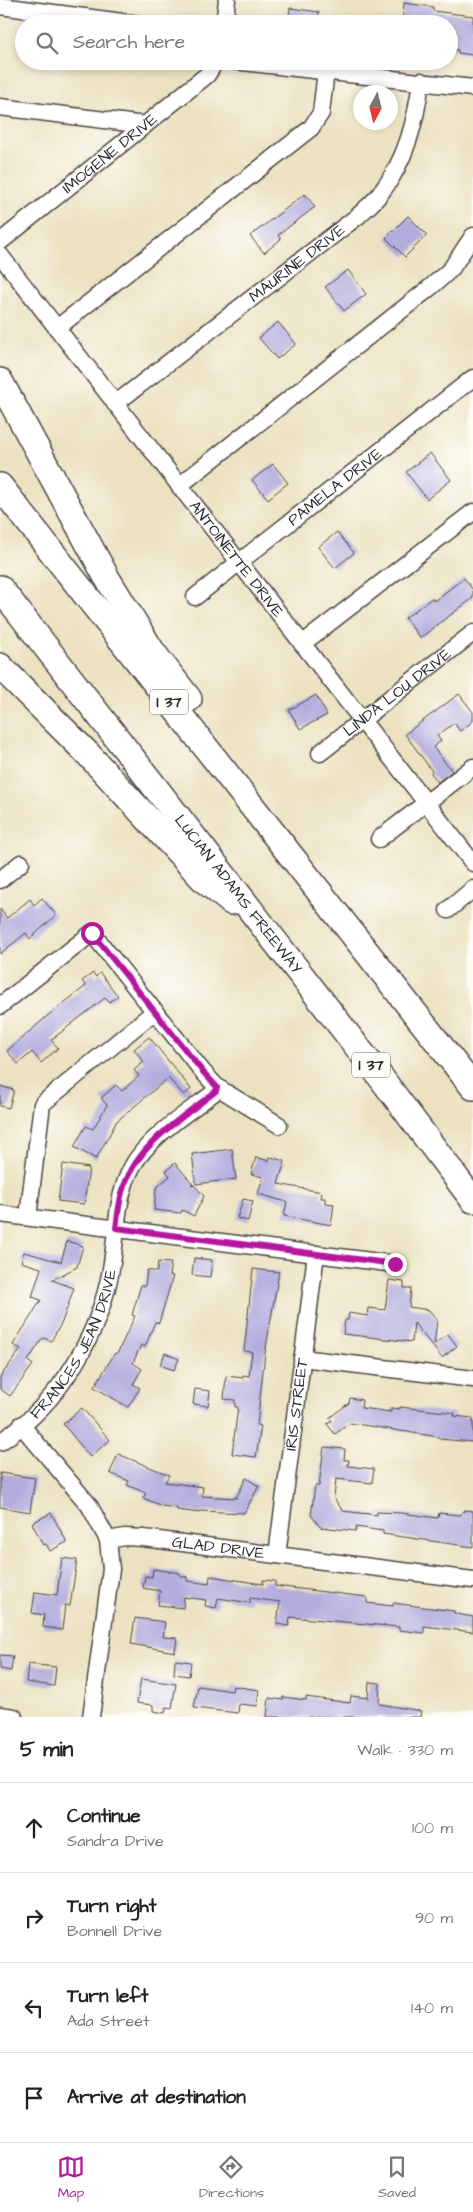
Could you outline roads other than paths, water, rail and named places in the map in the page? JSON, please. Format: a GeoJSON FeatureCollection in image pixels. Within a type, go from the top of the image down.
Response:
{"type":"FeatureCollection","features":[{"type":"Feature","properties":{"kind":"highway"},"geometry":{"type":"LineString","coordinates":[[0,381],[107,578],[152,651],[281,819],[339,918]]}},
{"type":"Feature","properties":{"kind":"highway","name":"I 37"},"geometry":{"type":"LineString","coordinates":[[0,486],[473,1087]]}},
{"type":"Feature","properties":{"kind":"highway","name":"LUCIAN ADAMS FREEWAY"},"geometry":{"type":"LineString","coordinates":[[0,588],[379,1075],[473,1200]]}},
{"type":"Feature","properties":{"kind":"highway"},"geometry":{"type":"LineString","coordinates":[[0,666],[88,754],[204,880],[266,932]]}},
{"type":"Feature","properties":{"kind":"street"},"geometry":{"type":"LineString","coordinates":[[225,15],[227,0]]}},
{"type":"Feature","properties":{"kind":"street"},"geometry":{"type":"LineString","coordinates":[[0,6],[69,15]]}},
{"type":"Feature","properties":{"kind":"street","name":"IMOGENE DRIVE"},"geometry":{"type":"LineString","coordinates":[[0,242],[207,75],[210,70]]}},
{"type":"Feature","properties":{"kind":"street"},"geometry":{"type":"LineString","coordinates":[[317,70],[473,88]]}},
{"type":"Feature","properties":{"kind":"street"},"geometry":{"type":"LineString","coordinates":[[57,328],[311,128],[321,113],[326,71]]}},
{"type":"Feature","properties":{"kind":"street","name":"MAURINE DRIVE"},"geometry":{"type":"LineString","coordinates":[[115,404],[358,216],[380,194],[398,166],[413,129],[421,81]]}},
{"type":"Feature","properties":{"kind":"street"},"geometry":{"type":"LineString","coordinates":[[0,107],[145,125]]}},
{"type":"Feature","properties":{"kind":"street"},"geometry":{"type":"LineString","coordinates":[[179,486],[432,286],[451,269],[473,236]]}},
{"type":"Feature","properties":{"kind":"street","name":"ANTOINETTE DRIVE"},"geometry":{"type":"LineString","coordinates":[[0,255],[473,863]]}},
{"type":"Feature","properties":{"kind":"street","name":"PAMELA DRIVE"},"geometry":{"type":"LineString","coordinates":[[195,597],[473,378]]}},
{"type":"Feature","properties":{"kind":"street"},"geometry":{"type":"LineString","coordinates":[[302,644],[473,512]]}},
{"type":"Feature","properties":{"kind":"street","name":"LINDA LOU DRIVE"},"geometry":{"type":"LineString","coordinates":[[320,753],[473,632]]}},
{"type":"Feature","properties":{"kind":"street"},"geometry":{"type":"LineString","coordinates":[[379,839],[473,767]]}},
{"type":"Feature","properties":{"kind":"street"},"geometry":{"type":"LineString","coordinates":[[0,880],[20,863]]}},
{"type":"Feature","properties":{"kind":"street"},"geometry":{"type":"LineString","coordinates":[[448,910],[473,889]]}},
{"type":"Feature","properties":{"kind":"street"},"geometry":{"type":"LineString","coordinates":[[0,1006],[92,933],[217,1087],[278,1125]]}},
{"type":"Feature","properties":{"kind":"street"},"geometry":{"type":"LineString","coordinates":[[28,1217],[42,1104],[155,1011]]}},
{"type":"Feature","properties":{"kind":"street","name":"FRANCES JEAN DRIVE"},"geometry":{"type":"LineString","coordinates":[[0,1442],[21,1425],[57,1389],[73,1368],[88,1341],[109,1283],[123,1188],[138,1158],[152,1142],[216,1091],[217,1087]]}},
{"type":"Feature","properties":{"kind":"street"},"geometry":{"type":"LineString","coordinates":[[0,1214],[395,1264]]}},
{"type":"Feature","properties":{"kind":"street","name":"IRIS STREET"},"geometry":{"type":"LineString","coordinates":[[277,1555],[316,1254]]}},
{"type":"Feature","properties":{"kind":"street"},"geometry":{"type":"LineString","coordinates":[[302,1358],[473,1380]]}},
{"type":"Feature","properties":{"kind":"street"},"geometry":{"type":"LineString","coordinates":[[21,1425],[89,1505],[108,1540],[111,1569],[91,1717]]}},
{"type":"Feature","properties":{"kind":"street","name":"GLAD DRIVE"},"geometry":{"type":"LineString","coordinates":[[108,1540],[125,1537],[143,1538],[473,1580]]}},
{"type":"Feature","properties":{"kind":"street"},"geometry":{"type":"LineString","coordinates":[[0,1715],[14,1717]]}}]}
